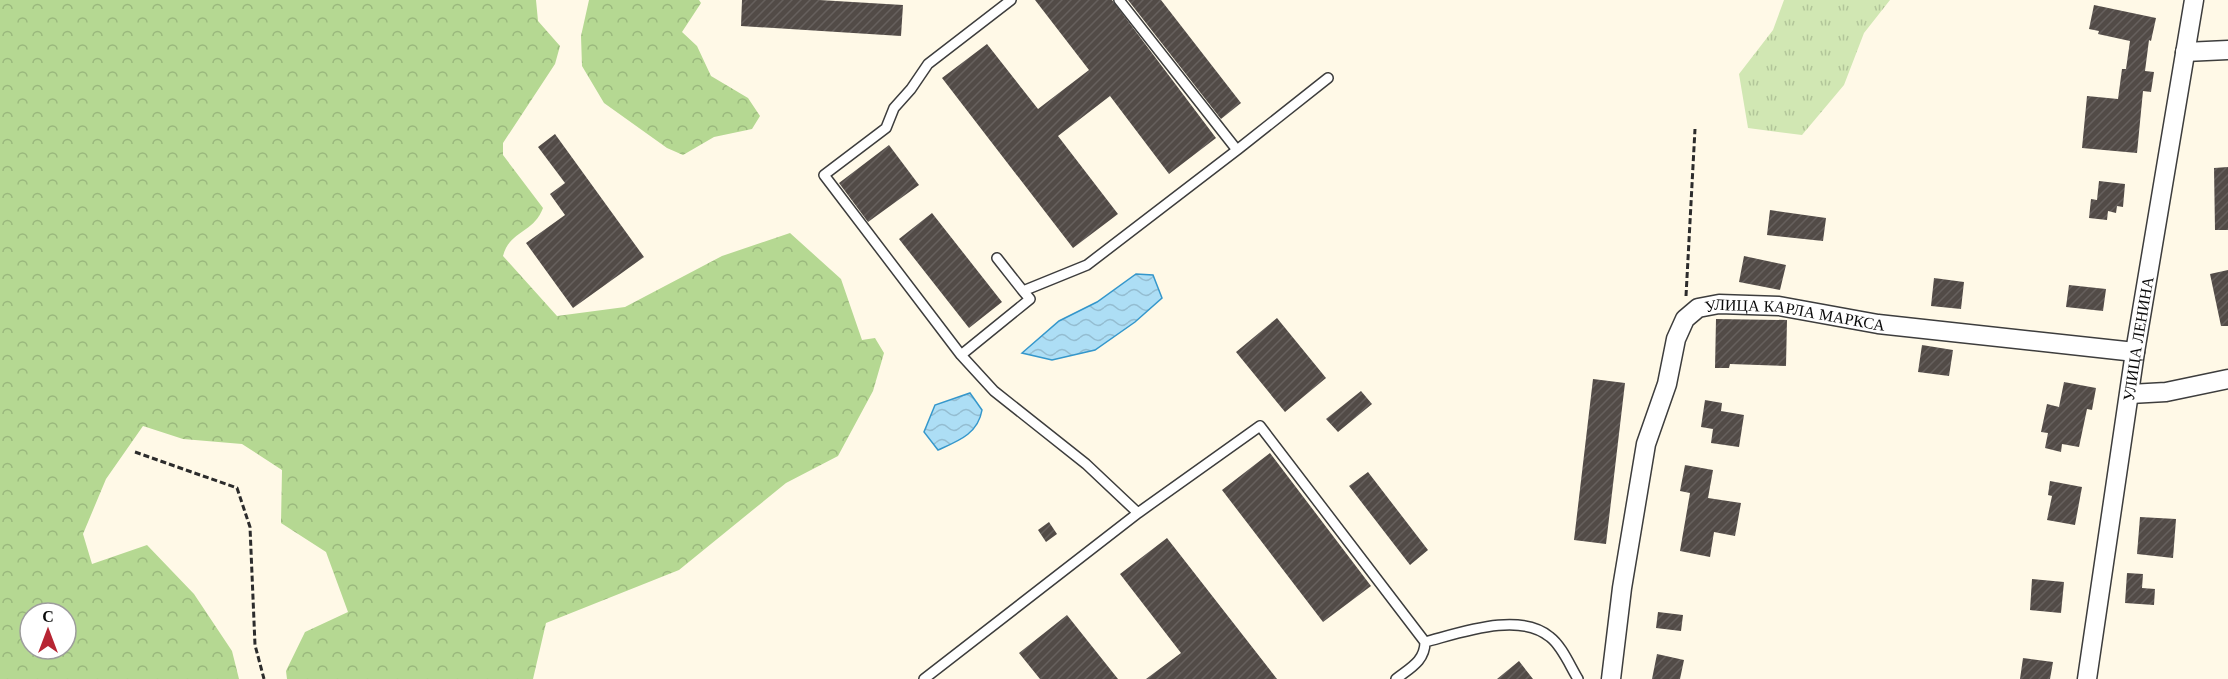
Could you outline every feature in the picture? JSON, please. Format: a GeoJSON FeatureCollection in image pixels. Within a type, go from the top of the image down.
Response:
{"type":"FeatureCollection","features":[{"type":"Feature","properties":{"kind":"street","name":"УЛИЦА ЛЕНИНА"},"geometry":{"type":"LineString","coordinates":[[2087,679],[2135,352],[2194,0]]}},
{"type":"Feature","properties":{"kind":"street"},"geometry":{"type":"LineString","coordinates":[[2185,52],[2228,50]]}},
{"type":"Feature","properties":{"kind":"street","name":"УЛИЦА КАРЛА МАРКСА"},"geometry":{"type":"LineString","coordinates":[[1611,679],[1622,588],[1646,444],[1667,384],[1676,339],[1685,319],[1698,308],[1719,304],[1779,306],[1878,324],[2135,352]]}},
{"type":"Feature","properties":{"kind":"street"},"geometry":{"type":"LineString","coordinates":[[2130,394],[2166,392],[2228,379]]}},
{"type":"Feature","properties":{"kind":"lane"},"geometry":{"type":"LineString","coordinates":[[1011,0],[928,64],[911,89],[894,108],[886,128],[824,175],[961,355],[994,391],[1086,464],[1138,513]]}},
{"type":"Feature","properties":{"kind":"lane"},"geometry":{"type":"LineString","coordinates":[[1119,0],[1237,150]]}},
{"type":"Feature","properties":{"kind":"lane"},"geometry":{"type":"LineString","coordinates":[[1023,291],[1087,265],[1328,78]]}},
{"type":"Feature","properties":{"kind":"lane"},"geometry":{"type":"LineString","coordinates":[[961,355],[1030,298],[997,258]]}},
{"type":"Feature","properties":{"kind":"lane"},"geometry":{"type":"LineString","coordinates":[[924,679],[1138,513],[1260,426],[1425,642],[1425,651],[1420,661],[1396,679]]}},
{"type":"Feature","properties":{"kind":"lane"},"geometry":{"type":"LineString","coordinates":[[1425,642],[1484,626],[1518,625],[1537,628],[1551,637],[1578,679]]}},
{"type":"Feature","properties":{"kind":"path"},"geometry":{"type":"LineString","coordinates":[[1685,319],[1695,129]]}},
{"type":"Feature","properties":{"kind":"path"},"geometry":{"type":"LineString","coordinates":[[135,452],[237,488],[250,526],[255,645],[264,679]]}},
{"type":"Feature","properties":{"kind":"green space"},"geometry":{"type":"Polygon","coordinates":[[[0,0],[536,0],[538,21],[560,46],[555,64],[503,143],[503,155],[543,208],[534,223],[511,241],[503,256],[557,316],[625,307],[722,256],[790,233],[841,279],[862,340],[875,338],[884,353],[873,391],[838,456],[786,483],[679,570],[546,623],[533,679],[287,679],[286,671],[305,632],[348,612],[326,552],[281,523],[282,470],[242,444],[183,439],[143,426],[106,479],[83,534],[92,564],[147,545],[194,594],[232,651],[239,679],[0,679],[0,0]]]}},
{"type":"Feature","properties":{"kind":"green space"},"geometry":{"type":"Polygon","coordinates":[[[589,0],[699,0],[701,3],[682,32],[697,46],[711,76],[748,98],[760,116],[752,129],[714,137],[683,155],[667,148],[604,103],[582,66],[581,36],[589,0]]]}},
{"type":"Feature","properties":{"kind":"green space"},"geometry":{"type":"Polygon","coordinates":[[[1784,0],[1890,0],[1864,33],[1844,85],[1802,135],[1748,128],[1739,74],[1773,30],[1784,0]]]}},
{"type":"Feature","properties":{"kind":"water"},"geometry":{"type":"Polygon","coordinates":[[[1136,274],[1153,275],[1162,298],[1135,322],[1095,350],[1052,360],[1022,353],[1059,321],[1097,302],[1136,274]]]}},
{"type":"Feature","properties":{"kind":"water"},"geometry":{"type":"Polygon","coordinates":[[[970,393],[982,410],[980,418],[966,436],[938,450],[924,432],[935,405],[970,393]]]}},
{"type":"Feature","properties":{"kind":"building"},"geometry":{"type":"Polygon","coordinates":[[[742,0],[819,0],[903,5],[901,36],[741,26],[742,0]]]}},
{"type":"Feature","properties":{"kind":"building"},"geometry":{"type":"Polygon","coordinates":[[[1035,0],[1112,0],[1216,138],[1169,174],[1110,96],[1058,136],[1118,214],[1073,248],[942,78],[987,44],[1038,109],[1089,70],[1035,0]]]}},
{"type":"Feature","properties":{"kind":"building"},"geometry":{"type":"Polygon","coordinates":[[[1128,0],[1161,0],[1241,103],[1221,119],[1128,0]]]}},
{"type":"Feature","properties":{"kind":"building"},"geometry":{"type":"Polygon","coordinates":[[[2094,5],[2156,18],[2151,41],[2149,40],[2145,71],[2154,72],[2151,92],[2143,91],[2137,153],[2082,148],[2087,96],[2118,99],[2122,69],[2126,69],[2130,41],[2098,34],[2099,31],[2089,29],[2094,5]]]}},
{"type":"Feature","properties":{"kind":"building"},"geometry":{"type":"Polygon","coordinates":[[[555,134],[644,257],[573,308],[526,243],[565,215],[550,194],[565,183],[538,147],[555,134]]]}},
{"type":"Feature","properties":{"kind":"building"},"geometry":{"type":"Polygon","coordinates":[[[889,145],[919,185],[868,222],[839,183],[889,145]]]}},
{"type":"Feature","properties":{"kind":"building"},"geometry":{"type":"Polygon","coordinates":[[[2228,167],[2228,230],[2215,230],[2214,168],[2228,167]]]}},
{"type":"Feature","properties":{"kind":"building"},"geometry":{"type":"Polygon","coordinates":[[[2099,181],[2125,184],[2123,207],[2117,206],[2116,213],[2108,211],[2107,220],[2089,218],[2091,199],[2097,200],[2099,181]]]}},
{"type":"Feature","properties":{"kind":"building"},"geometry":{"type":"Polygon","coordinates":[[[1770,210],[1826,218],[1823,241],[1767,235],[1770,210]]]}},
{"type":"Feature","properties":{"kind":"building"},"geometry":{"type":"Polygon","coordinates":[[[932,213],[1002,302],[969,328],[899,239],[932,213]]]}},
{"type":"Feature","properties":{"kind":"building"},"geometry":{"type":"Polygon","coordinates":[[[1744,256],[1786,265],[1780,290],[1739,282],[1744,256]]]}},
{"type":"Feature","properties":{"kind":"building"},"geometry":{"type":"Polygon","coordinates":[[[2228,270],[2228,326],[2221,326],[2210,274],[2228,270]]]}},
{"type":"Feature","properties":{"kind":"building"},"geometry":{"type":"Polygon","coordinates":[[[1934,278],[1964,282],[1961,309],[1931,306],[1934,278]]]}},
{"type":"Feature","properties":{"kind":"building"},"geometry":{"type":"Polygon","coordinates":[[[2069,285],[2106,289],[2103,311],[2066,307],[2069,285]]]}},
{"type":"Feature","properties":{"kind":"building"},"geometry":{"type":"Polygon","coordinates":[[[1277,318],[1326,378],[1285,412],[1236,352],[1277,318]]]}},
{"type":"Feature","properties":{"kind":"building"},"geometry":{"type":"Polygon","coordinates":[[[1716,319],[1787,320],[1786,366],[1730,364],[1729,368],[1715,368],[1716,319]]]}},
{"type":"Feature","properties":{"kind":"building"},"geometry":{"type":"Polygon","coordinates":[[[1922,345],[1953,350],[1949,376],[1918,372],[1922,345]]]}},
{"type":"Feature","properties":{"kind":"building"},"geometry":{"type":"Polygon","coordinates":[[[1593,379],[1625,383],[1606,544],[1574,540],[1593,379]]]}},
{"type":"Feature","properties":{"kind":"building"},"geometry":{"type":"Polygon","coordinates":[[[2064,382],[2096,388],[2092,410],[2087,409],[2079,447],[2062,444],[2061,452],[2045,448],[2048,433],[2041,432],[2047,404],[2059,407],[2064,382]]]}},
{"type":"Feature","properties":{"kind":"building"},"geometry":{"type":"Polygon","coordinates":[[[1361,391],[1372,404],[1338,432],[1326,419],[1361,391]]]}},
{"type":"Feature","properties":{"kind":"building"},"geometry":{"type":"Polygon","coordinates":[[[1705,400],[1722,403],[1721,411],[1744,415],[1739,447],[1711,443],[1713,429],[1701,427],[1705,400]]]}},
{"type":"Feature","properties":{"kind":"building"},"geometry":{"type":"Polygon","coordinates":[[[1270,453],[1371,586],[1323,622],[1222,490],[1270,453]]]}},
{"type":"Feature","properties":{"kind":"building"},"geometry":{"type":"Polygon","coordinates":[[[1685,465],[1713,470],[1708,498],[1741,503],[1735,536],[1714,532],[1710,557],[1680,551],[1690,493],[1680,491],[1685,465]]]}},
{"type":"Feature","properties":{"kind":"building"},"geometry":{"type":"Polygon","coordinates":[[[1368,472],[1428,550],[1410,565],[1349,486],[1368,472]]]}},
{"type":"Feature","properties":{"kind":"building"},"geometry":{"type":"Polygon","coordinates":[[[2050,481],[2082,487],[2075,525],[2047,520],[2052,496],[2048,495],[2050,481]]]}},
{"type":"Feature","properties":{"kind":"building"},"geometry":{"type":"Polygon","coordinates":[[[2140,517],[2176,519],[2173,558],[2137,554],[2140,517]]]}},
{"type":"Feature","properties":{"kind":"building"},"geometry":{"type":"Polygon","coordinates":[[[1049,522],[1057,534],[1046,542],[1038,530],[1049,522]]]}},
{"type":"Feature","properties":{"kind":"building"},"geometry":{"type":"Polygon","coordinates":[[[1167,538],[1277,679],[1146,679],[1181,653],[1120,574],[1167,538]]]}},
{"type":"Feature","properties":{"kind":"building"},"geometry":{"type":"Polygon","coordinates":[[[2127,573],[2143,574],[2142,588],[2155,589],[2154,605],[2125,603],[2127,573]]]}},
{"type":"Feature","properties":{"kind":"building"},"geometry":{"type":"Polygon","coordinates":[[[2032,579],[2064,582],[2061,613],[2030,610],[2032,579]]]}},
{"type":"Feature","properties":{"kind":"building"},"geometry":{"type":"Polygon","coordinates":[[[1658,612],[1683,615],[1681,631],[1656,628],[1658,612]]]}},
{"type":"Feature","properties":{"kind":"building"},"geometry":{"type":"Polygon","coordinates":[[[1067,615],[1118,679],[1040,679],[1019,653],[1067,615]]]}},
{"type":"Feature","properties":{"kind":"building"},"geometry":{"type":"Polygon","coordinates":[[[1657,654],[1684,660],[1680,679],[1652,679],[1657,654]]]}},
{"type":"Feature","properties":{"kind":"building"},"geometry":{"type":"Polygon","coordinates":[[[2023,658],[2053,662],[2050,679],[2020,679],[2023,658]]]}},
{"type":"Feature","properties":{"kind":"building"},"geometry":{"type":"Polygon","coordinates":[[[1519,661],[1533,679],[1497,679],[1519,661]]]}}]}
